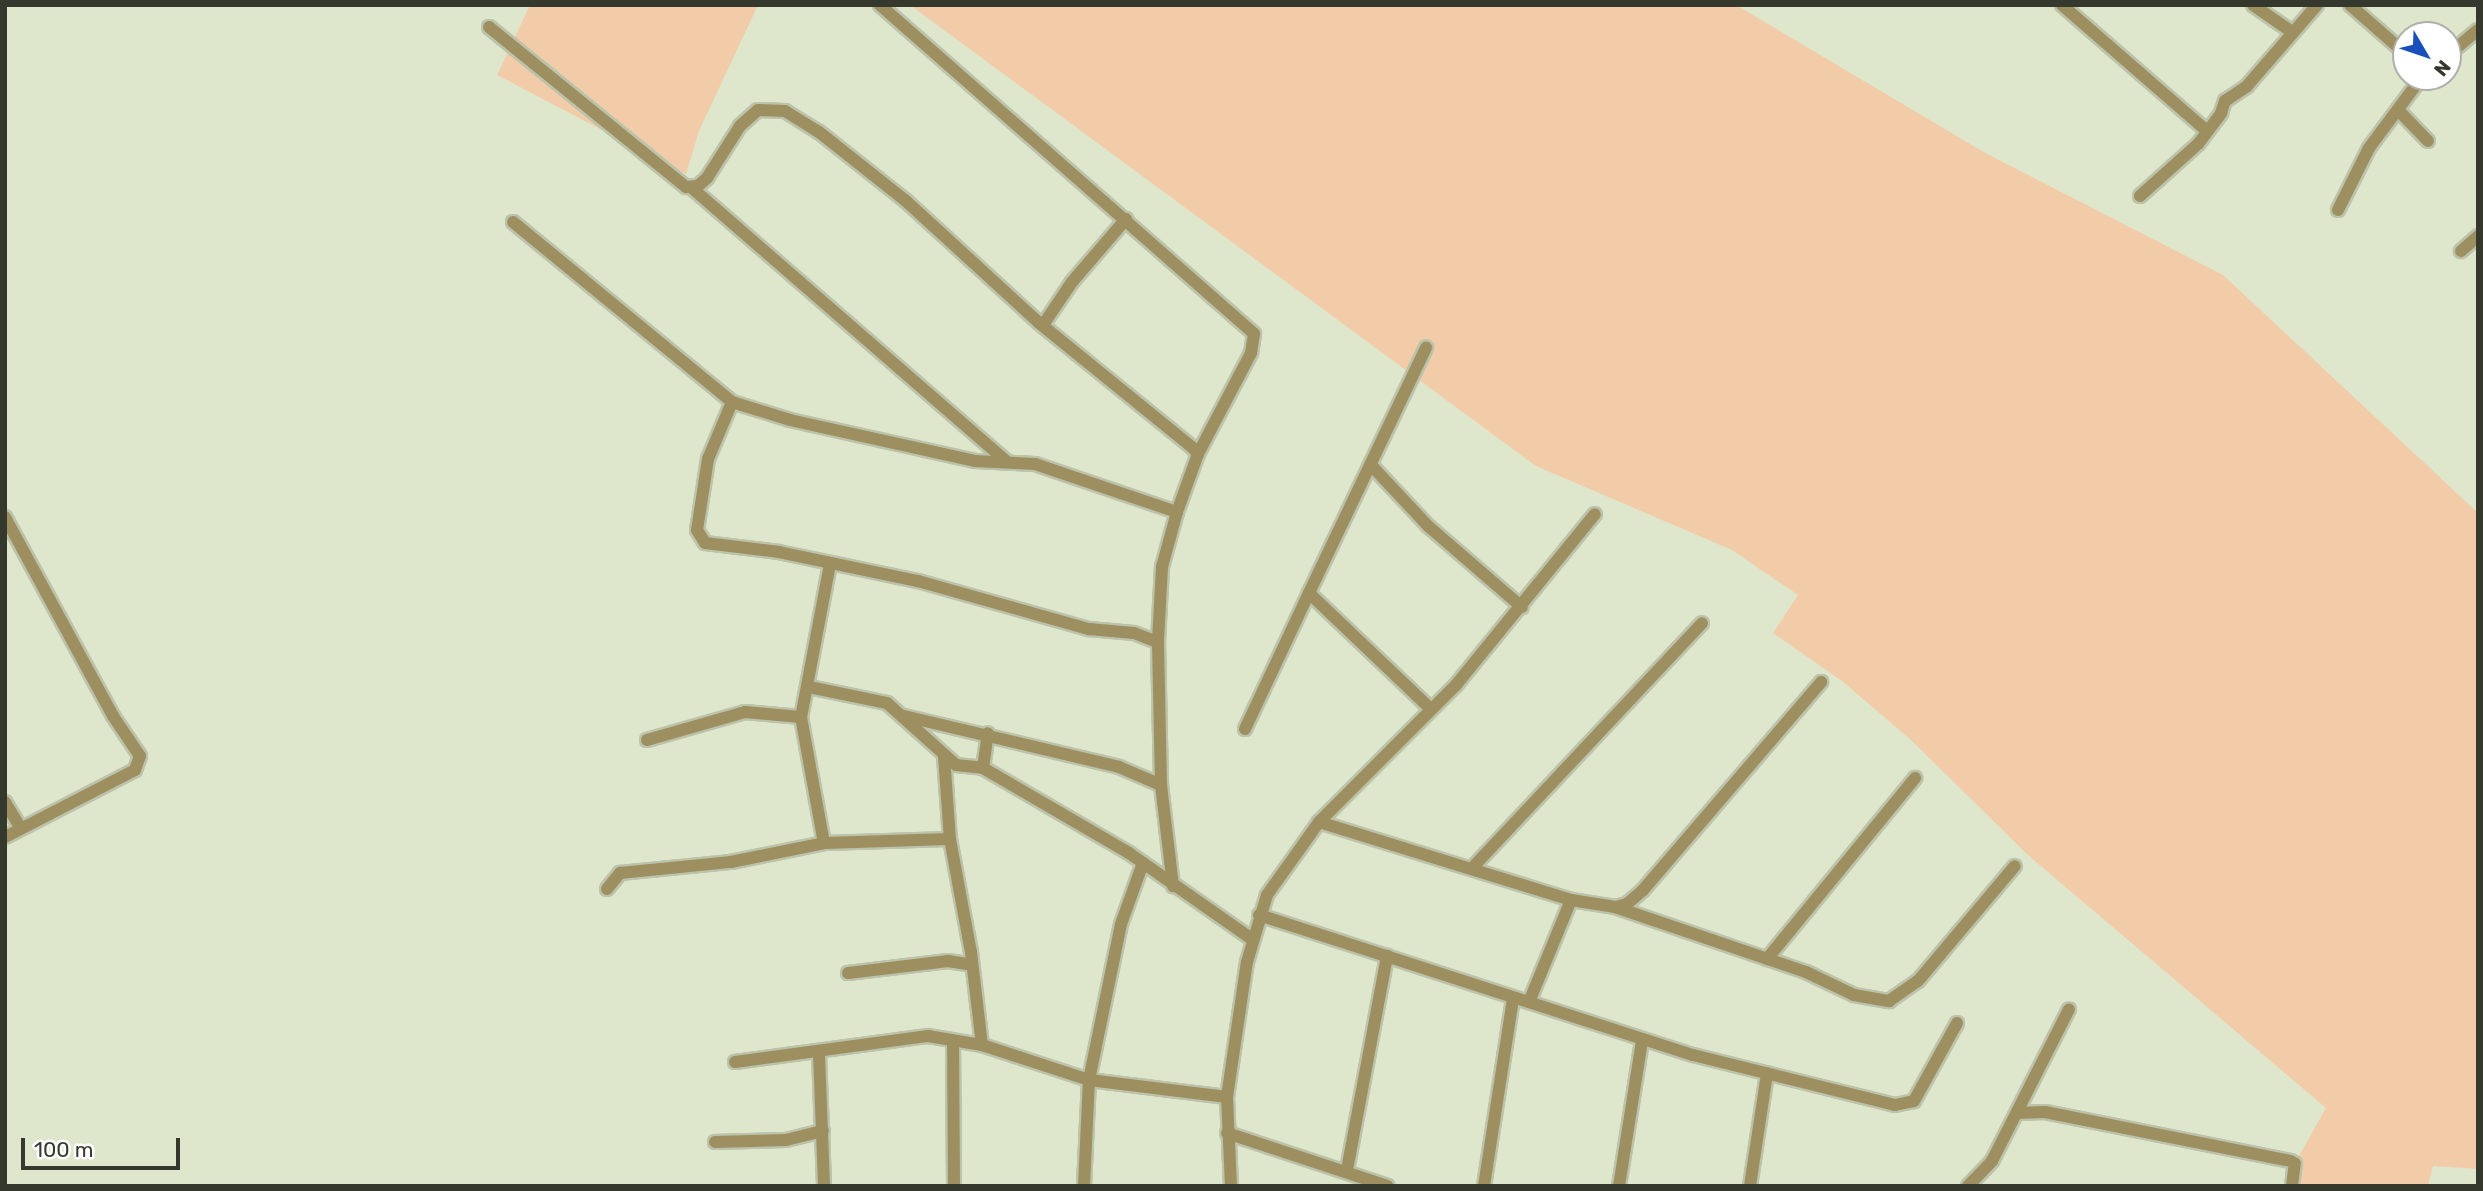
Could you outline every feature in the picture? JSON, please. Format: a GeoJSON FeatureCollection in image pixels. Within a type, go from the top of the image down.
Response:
{"type":"FeatureCollection","features":[{"type":"Feature","properties":{"kind":"street"},"geometry":{"type":"LineString","coordinates":[[880,5],[1254,334],[1255,344],[1198,454],[1161,567],[1158,642],[1161,785],[1173,886]]}},
{"type":"Feature","properties":{"kind":"street"},"geometry":{"type":"LineString","coordinates":[[2062,5],[2207,131]]}},
{"type":"Feature","properties":{"kind":"street"},"geometry":{"type":"LineString","coordinates":[[2253,5],[2292,32]]}},
{"type":"Feature","properties":{"kind":"street"},"geometry":{"type":"LineString","coordinates":[[2140,196],[2207,131],[2224,101],[2247,86],[2317,5]]}},
{"type":"Feature","properties":{"kind":"street"},"geometry":{"type":"LineString","coordinates":[[2350,5],[2392,42]]}},
{"type":"Feature","properties":{"kind":"street"},"geometry":{"type":"LineString","coordinates":[[489,27],[675,180],[692,188],[1007,462]]}},
{"type":"Feature","properties":{"kind":"street"},"geometry":{"type":"LineString","coordinates":[[2462,43],[2478,30]]}},
{"type":"Feature","properties":{"kind":"street"},"geometry":{"type":"LineString","coordinates":[[2338,210],[2369,148],[2412,91]]}},
{"type":"Feature","properties":{"kind":"street"},"geometry":{"type":"LineString","coordinates":[[692,188],[707,178],[751,115],[765,107],[785,111],[819,132],[906,201],[1043,325],[1198,454]]}},
{"type":"Feature","properties":{"kind":"street"},"geometry":{"type":"LineString","coordinates":[[2398,110],[2428,141]]}},
{"type":"Feature","properties":{"kind":"street"},"geometry":{"type":"LineString","coordinates":[[1043,325],[1126,219]]}},
{"type":"Feature","properties":{"kind":"street"},"geometry":{"type":"LineString","coordinates":[[513,222],[732,402],[790,420],[975,461],[1042,466],[1177,512]]}},
{"type":"Feature","properties":{"kind":"street"},"geometry":{"type":"LineString","coordinates":[[2461,251],[2478,236]]}},
{"type":"Feature","properties":{"kind":"street"},"geometry":{"type":"LineString","coordinates":[[1245,729],[1426,348]]}},
{"type":"Feature","properties":{"kind":"street"},"geometry":{"type":"LineString","coordinates":[[732,402],[708,459],[697,530],[700,538],[712,545],[779,552],[918,581],[1089,629],[1134,633],[1158,642]]}},
{"type":"Feature","properties":{"kind":"street"},"geometry":{"type":"LineString","coordinates":[[1371,465],[1428,526],[1521,607]]}},
{"type":"Feature","properties":{"kind":"street"},"geometry":{"type":"LineString","coordinates":[[1231,1186],[1227,1097],[1252,939],[1267,895],[1319,822],[1431,709],[1521,607],[1595,514]]}},
{"type":"Feature","properties":{"kind":"street"},"geometry":{"type":"LineString","coordinates":[[5,517],[113,716],[140,756],[135,770],[5,837]]}},
{"type":"Feature","properties":{"kind":"street"},"geometry":{"type":"LineString","coordinates":[[824,843],[801,717],[809,687],[830,564]]}},
{"type":"Feature","properties":{"kind":"street"},"geometry":{"type":"LineString","coordinates":[[1309,593],[1431,709]]}},
{"type":"Feature","properties":{"kind":"street"},"geometry":{"type":"LineString","coordinates":[[1474,866],[1702,623]]}},
{"type":"Feature","properties":{"kind":"street"},"geometry":{"type":"LineString","coordinates":[[1615,907],[1627,904],[1643,890],[1821,682]]}},
{"type":"Feature","properties":{"kind":"street"},"geometry":{"type":"LineString","coordinates":[[809,687],[887,703],[956,765],[983,768],[1143,863],[1252,939]]}},
{"type":"Feature","properties":{"kind":"street"},"geometry":{"type":"LineString","coordinates":[[647,740],[745,712],[801,717]]}},
{"type":"Feature","properties":{"kind":"street"},"geometry":{"type":"LineString","coordinates":[[904,716],[988,733],[1119,768],[1161,785]]}},
{"type":"Feature","properties":{"kind":"street"},"geometry":{"type":"LineString","coordinates":[[983,768],[988,733]]}},
{"type":"Feature","properties":{"kind":"street"},"geometry":{"type":"LineString","coordinates":[[944,756],[950,839],[972,965],[982,1045]]}},
{"type":"Feature","properties":{"kind":"street"},"geometry":{"type":"LineString","coordinates":[[1768,959],[1915,778]]}},
{"type":"Feature","properties":{"kind":"street"},"geometry":{"type":"LineString","coordinates":[[5,802],[21,829]]}},
{"type":"Feature","properties":{"kind":"street"},"geometry":{"type":"LineString","coordinates":[[1319,822],[1474,866],[1571,900],[1615,907],[1768,959],[1854,995],[1889,1001],[1899,998],[2015,866]]}},
{"type":"Feature","properties":{"kind":"street"},"geometry":{"type":"LineString","coordinates":[[607,889],[620,873],[731,862],[824,843],[950,839]]}},
{"type":"Feature","properties":{"kind":"street"},"geometry":{"type":"LineString","coordinates":[[1084,1186],[1089,1080],[1121,924],[1143,863]]}},
{"type":"Feature","properties":{"kind":"street"},"geometry":{"type":"LineString","coordinates":[[1529,1002],[1571,900]]}},
{"type":"Feature","properties":{"kind":"street"},"geometry":{"type":"LineString","coordinates":[[1259,915],[1642,1040],[1871,1101],[1908,1104],[1914,1101],[1957,1024]]}},
{"type":"Feature","properties":{"kind":"street"},"geometry":{"type":"LineString","coordinates":[[1347,1170],[1387,956]]}},
{"type":"Feature","properties":{"kind":"street"},"geometry":{"type":"LineString","coordinates":[[848,972],[948,961],[972,965]]}},
{"type":"Feature","properties":{"kind":"street"},"geometry":{"type":"LineString","coordinates":[[1484,1186],[1513,998]]}},
{"type":"Feature","properties":{"kind":"street"},"geometry":{"type":"LineString","coordinates":[[1968,1186],[1992,1161],[2069,1009]]}},
{"type":"Feature","properties":{"kind":"street"},"geometry":{"type":"LineString","coordinates":[[735,1062],[818,1054],[923,1037],[982,1045],[1089,1080],[1227,1097]]}},
{"type":"Feature","properties":{"kind":"street"},"geometry":{"type":"LineString","coordinates":[[1619,1186],[1642,1040]]}},
{"type":"Feature","properties":{"kind":"street"},"geometry":{"type":"LineString","coordinates":[[953,1041],[954,1186]]}},
{"type":"Feature","properties":{"kind":"street"},"geometry":{"type":"LineString","coordinates":[[818,1054],[824,1186]]}},
{"type":"Feature","properties":{"kind":"street"},"geometry":{"type":"LineString","coordinates":[[1750,1186],[1767,1073]]}},
{"type":"Feature","properties":{"kind":"street"},"geometry":{"type":"LineString","coordinates":[[2017,1113],[2045,1112],[2293,1162],[2292,1186]]}},
{"type":"Feature","properties":{"kind":"street"},"geometry":{"type":"LineString","coordinates":[[715,1142],[786,1140],[822,1131]]}},
{"type":"Feature","properties":{"kind":"street"},"geometry":{"type":"LineString","coordinates":[[1227,1133],[1347,1170],[1384,1185]]}},
{"type":"Feature","properties":{"kind":"shaded area"},"geometry":{"type":"Polygon","coordinates":[[[530,5],[758,5],[699,131],[686,174],[497,75],[530,5]]]}},
{"type":"Feature","properties":{"kind":"shaded area"},"geometry":{"type":"Polygon","coordinates":[[[910,5],[1736,5],[1987,154],[2223,275],[2478,513],[2478,1169],[2433,1166],[2428,1186],[2295,1186],[2295,1163],[2326,1108],[2028,855],[1911,740],[1842,681],[1773,633],[1798,595],[1732,550],[1536,466],[910,5]]]}}]}
